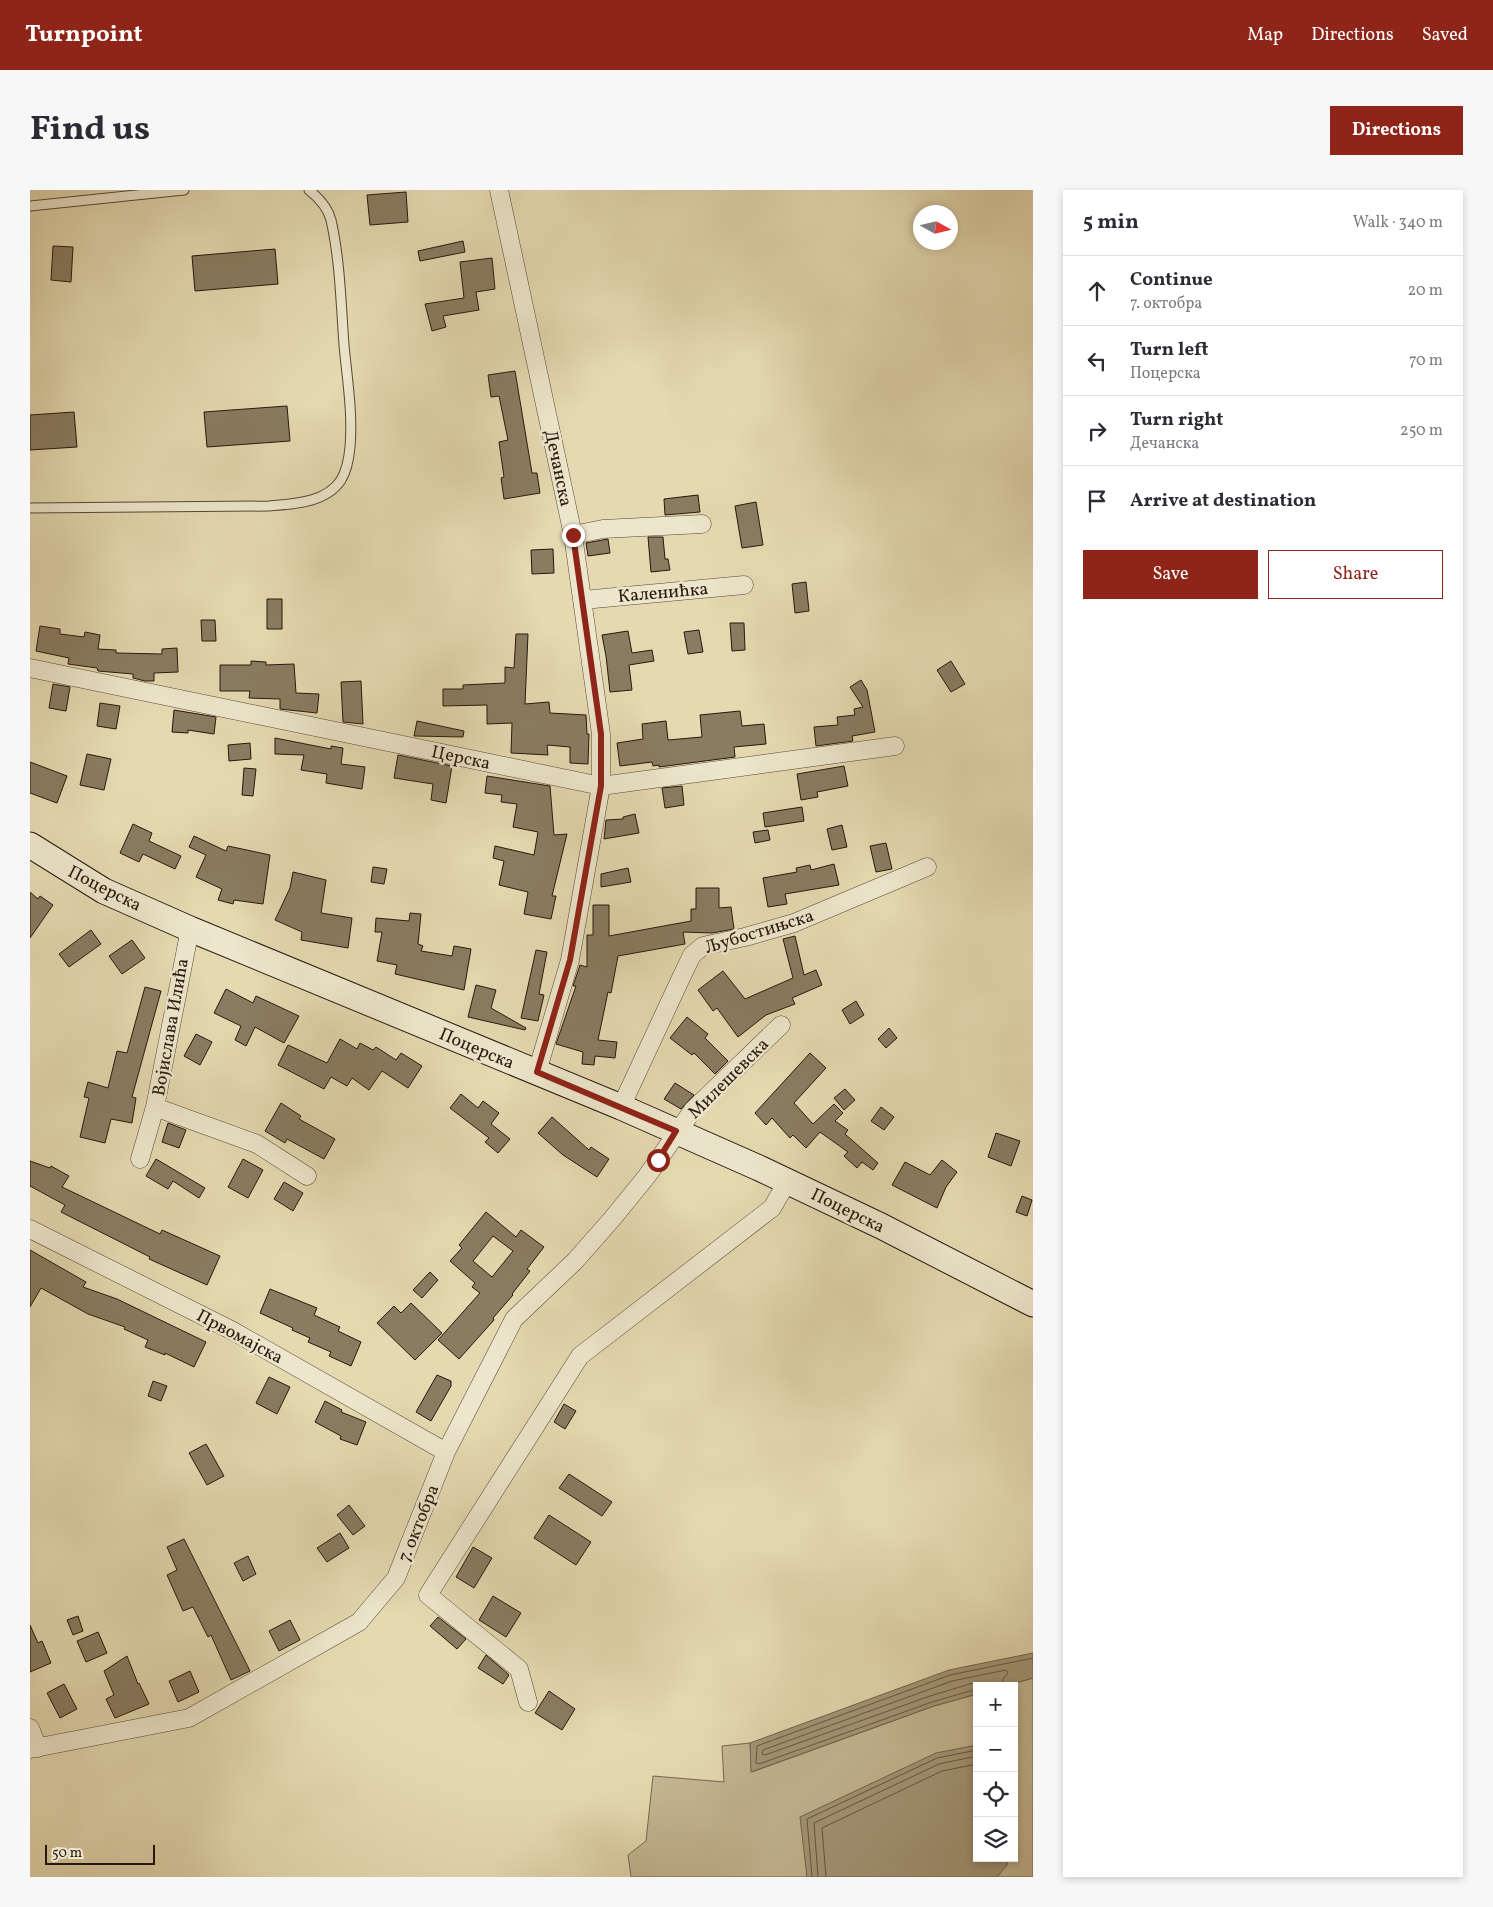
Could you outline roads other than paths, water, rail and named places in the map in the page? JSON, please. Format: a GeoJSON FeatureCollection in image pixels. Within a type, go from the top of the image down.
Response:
{"type":"FeatureCollection","features":[{"type":"Feature","properties":{"kind":"main road","name":"Поцерска"},"geometry":{"type":"LineString","coordinates":[[30,845],[104,891],[190,929],[676,1131],[882,1226],[1033,1304]]}},
{"type":"Feature","properties":{"kind":"street","name":"Дечанска"},"geometry":{"type":"LineString","coordinates":[[498,190],[573,535],[601,734],[601,786],[570,960],[537,1072]]}},
{"type":"Feature","properties":{"kind":"street"},"geometry":{"type":"LineString","coordinates":[[573,535],[603,529],[702,524]]}},
{"type":"Feature","properties":{"kind":"street","name":"Каленићка"},"geometry":{"type":"LineString","coordinates":[[582,600],[744,584]]}},
{"type":"Feature","properties":{"kind":"street","name":"Церска"},"geometry":{"type":"LineString","coordinates":[[30,668],[601,786],[895,746]]}},
{"type":"Feature","properties":{"kind":"street","name":"Љубостињска"},"geometry":{"type":"LineString","coordinates":[[621,1107],[692,955],[703,946],[745,937],[794,923],[927,867]]}},
{"type":"Feature","properties":{"kind":"street","name":"Војислава Илића"},"geometry":{"type":"LineString","coordinates":[[190,929],[155,1108],[257,1144],[307,1176]]}},
{"type":"Feature","properties":{"kind":"street","name":"Милешевска"},"geometry":{"type":"LineString","coordinates":[[676,1131],[693,1110],[781,1025]]}},
{"type":"Feature","properties":{"kind":"street"},"geometry":{"type":"LineString","coordinates":[[140,1159],[155,1108]]}},
{"type":"Feature","properties":{"kind":"street","name":"7. октобра"},"geometry":{"type":"LineString","coordinates":[[34,1749],[189,1718],[359,1622],[396,1578],[446,1452],[514,1319],[575,1260],[612,1219],[647,1176],[676,1131]]}},
{"type":"Feature","properties":{"kind":"street"},"geometry":{"type":"LineString","coordinates":[[528,1702],[519,1669],[428,1595],[580,1356],[772,1208],[787,1182]]}},
{"type":"Feature","properties":{"kind":"street","name":"Првомајска"},"geometry":{"type":"LineString","coordinates":[[30,1229],[233,1331],[446,1452]]}},
{"type":"Feature","properties":{"kind":"street"},"geometry":{"type":"LineString","coordinates":[[30,1728],[34,1749]]}},
{"type":"Feature","properties":{"kind":"lane"},"geometry":{"type":"LineString","coordinates":[[30,206],[184,190]]}},
{"type":"Feature","properties":{"kind":"lane"},"geometry":{"type":"LineString","coordinates":[[30,508],[278,506],[315,499],[330,491],[341,480],[347,466],[351,423],[337,266],[331,219],[323,204],[309,190]]}},
{"type":"Feature","properties":{"kind":"water"},"geometry":{"type":"Polygon","coordinates":[[[1033,1653],[1033,1678],[1018,1682],[973,1682],[973,1695],[934,1706],[751,1772],[750,1743],[949,1670],[1033,1653]]]}},
{"type":"Feature","properties":{"kind":"water"},"geometry":{"type":"Polygon","coordinates":[[[973,1746],[973,1862],[1007,1862],[997,1877],[807,1877],[800,1817],[936,1753],[973,1746]]]}}]}
